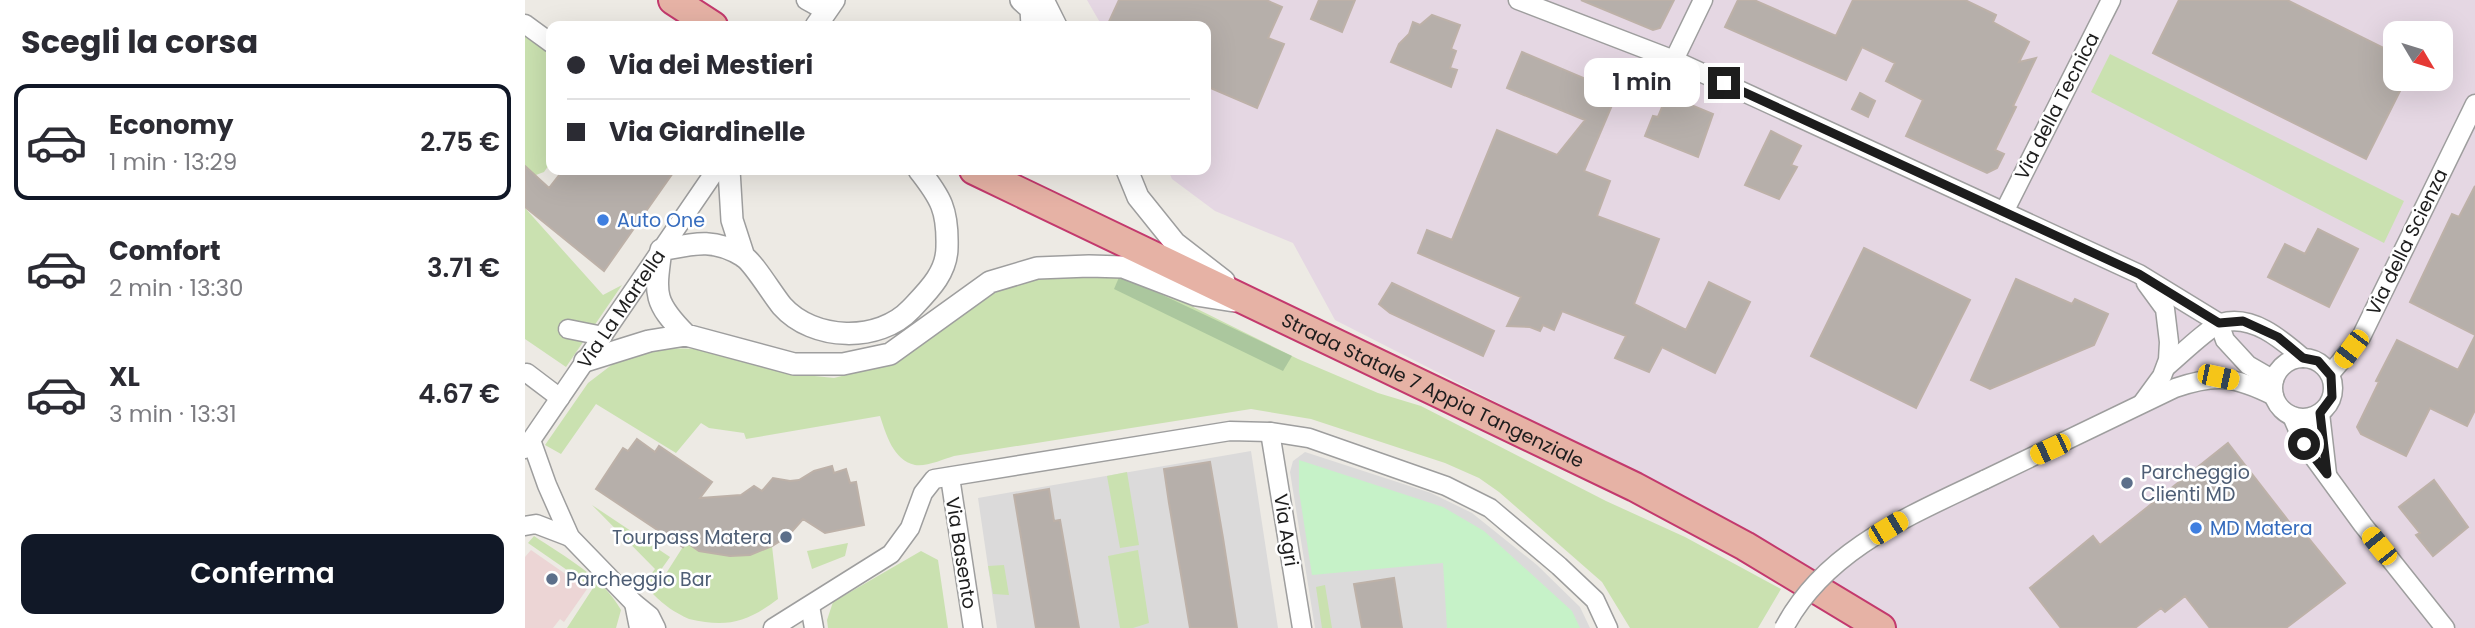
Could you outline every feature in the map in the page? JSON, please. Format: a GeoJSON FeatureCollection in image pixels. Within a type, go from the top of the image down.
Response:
{"type":"FeatureCollection","features":[{"type":"Feature","properties":{"kind":"highway"},"geometry":{"type":"LineString","coordinates":[[673,0],[704,21]]}},
{"type":"Feature","properties":{"kind":"highway","name":"Strada Statale 7 Appia Tangenziale"},"geometry":{"type":"LineString","coordinates":[[985,175],[1635,487],[1745,546],[1881,628]]}},
{"type":"Feature","properties":{"kind":"street"},"geometry":{"type":"LineString","coordinates":[[806,0],[823,15]]}},
{"type":"Feature","properties":{"kind":"street"},"geometry":{"type":"LineString","coordinates":[[1021,0],[1031,9],[1032,21]]}},
{"type":"Feature","properties":{"kind":"street"},"geometry":{"type":"LineString","coordinates":[[1044,0],[1054,21]]}},
{"type":"Feature","properties":{"kind":"street"},"geometry":{"type":"LineString","coordinates":[[1518,0],[1674,60],[2139,274],[2219,323],[2225,340],[2274,388],[2284,411],[2292,416],[2311,417],[2320,413],[2332,397],[2330,374],[2318,361],[2303,358],[2278,337],[2243,321],[2219,323],[2166,367]]}},
{"type":"Feature","properties":{"kind":"street"},"geometry":{"type":"LineString","coordinates":[[1674,60],[1703,0]]}},
{"type":"Feature","properties":{"kind":"street","name":"Via della Tecnica"},"geometry":{"type":"LineString","coordinates":[[2004,212],[2111,0]]}},
{"type":"Feature","properties":{"kind":"street"},"geometry":{"type":"LineString","coordinates":[[525,24],[546,39]]}},
{"type":"Feature","properties":{"kind":"street","name":"Via della Scienza"},"geometry":{"type":"LineString","coordinates":[[2330,374],[2361,337],[2475,104]]}},
{"type":"Feature","properties":{"kind":"street","name":"Via La Martella"},"geometry":{"type":"LineString","coordinates":[[528,445],[713,175]]}},
{"type":"Feature","properties":{"kind":"street"},"geometry":{"type":"LineString","coordinates":[[729,175],[732,220],[744,257],[784,309],[812,327],[851,334],[881,330],[906,315],[932,288],[947,261],[947,227],[939,196],[923,175]]}},
{"type":"Feature","properties":{"kind":"street"},"geometry":{"type":"LineString","coordinates":[[1129,175],[1138,197],[1175,243],[1254,304]]}},
{"type":"Feature","properties":{"kind":"street"},"geometry":{"type":"LineString","coordinates":[[686,335],[664,313],[656,285],[661,250],[701,242],[744,257]]}},
{"type":"Feature","properties":{"kind":"street"},"geometry":{"type":"LineString","coordinates":[[585,361],[649,341],[686,335],[794,363],[843,364],[890,354],[990,282],[1037,268],[1123,267],[1196,295],[1254,304]]}},
{"type":"Feature","properties":{"kind":"street"},"geometry":{"type":"LineString","coordinates":[[2138,407],[2162,376],[2166,367],[2169,342],[2165,309],[2139,274]]}},
{"type":"Feature","properties":{"kind":"street"},"geometry":{"type":"LineString","coordinates":[[568,329],[603,335]]}},
{"type":"Feature","properties":{"kind":"street"},"geometry":{"type":"LineString","coordinates":[[2274,388],[2278,371],[2285,364],[2303,358]]}},
{"type":"Feature","properties":{"kind":"street"},"geometry":{"type":"LineString","coordinates":[[527,373],[560,398]]}},
{"type":"Feature","properties":{"kind":"street"},"geometry":{"type":"LineString","coordinates":[[1784,628],[1820,579],[1854,548],[1905,518],[2175,388],[2218,377],[2274,388]]}},
{"type":"Feature","properties":{"kind":"street"},"geometry":{"type":"LineString","coordinates":[[2320,413],[2327,474]]}},
{"type":"Feature","properties":{"kind":"street"},"geometry":{"type":"LineString","coordinates":[[2292,416],[2304,444],[2363,525],[2445,628]]}},
{"type":"Feature","properties":{"kind":"street"},"geometry":{"type":"LineString","coordinates":[[773,628],[891,554],[910,528],[923,493],[934,479],[1230,431],[1270,432],[1309,438],[1445,486],[1490,508],[1595,600],[1608,628]]}},
{"type":"Feature","properties":{"kind":"street","name":"Via Agri"},"geometry":{"type":"LineString","coordinates":[[1270,432],[1302,628]]}},
{"type":"Feature","properties":{"kind":"street"},"geometry":{"type":"LineString","coordinates":[[528,445],[570,537],[650,616],[656,628]]}},
{"type":"Feature","properties":{"kind":"street","name":"Via Basento"},"geometry":{"type":"LineString","coordinates":[[950,477],[973,628]]}},
{"type":"Feature","properties":{"kind":"street"},"geometry":{"type":"LineString","coordinates":[[525,526],[536,524],[570,537]]}},
{"type":"Feature","properties":{"kind":"street"},"geometry":{"type":"LineString","coordinates":[[634,603],[639,628]]}},
{"type":"Feature","properties":{"kind":"street"},"geometry":{"type":"LineString","coordinates":[[810,606],[814,628]]}},
{"type":"Feature","properties":{"kind":"shaded area"},"geometry":{"type":"Polygon","coordinates":[[[1087,0],[2475,0],[2475,628],[1887,628],[1753,533],[1335,320],[1293,243],[1215,211],[1170,175],[1211,175],[1211,21],[1099,21],[1087,0]]]}},
{"type":"Feature","properties":{"kind":"shaded area"},"geometry":{"type":"Polygon","coordinates":[[[1251,451],[1278,628],[997,628],[978,498],[1251,451]]]}},
{"type":"Feature","properties":{"kind":"shaded area"},"geometry":{"type":"Polygon","coordinates":[[[1305,452],[1431,493],[1472,513],[1537,565],[1580,607],[1590,628],[1315,628],[1290,472],[1293,461],[1305,452]]]}},
{"type":"Feature","properties":{"kind":"shaded area"},"geometry":{"type":"Polygon","coordinates":[[[531,550],[587,589],[564,622],[560,619],[553,628],[525,628],[525,557],[531,550]]]}},
{"type":"Feature","properties":{"kind":"green space"},"geometry":{"type":"Polygon","coordinates":[[[525,26],[546,44],[546,169],[525,179],[525,26]]]}},
{"type":"Feature","properties":{"kind":"green space"},"geometry":{"type":"Polygon","coordinates":[[[2110,54],[2404,201],[2384,243],[2091,92],[2110,54]]]}},
{"type":"Feature","properties":{"kind":"green space"},"geometry":{"type":"Polygon","coordinates":[[[525,208],[603,295],[622,285],[566,367],[525,339],[525,208]]]}},
{"type":"Feature","properties":{"kind":"green space"},"geometry":{"type":"Polygon","coordinates":[[[1049,275],[1120,275],[1161,291],[1298,359],[1378,393],[1421,406],[1606,501],[1685,537],[1781,589],[1758,628],[1630,628],[1602,582],[1499,492],[1479,478],[1445,463],[1311,419],[1251,409],[954,456],[919,465],[907,462],[896,452],[880,416],[746,439],[744,433],[709,428],[701,423],[676,453],[596,404],[561,454],[545,445],[588,383],[622,357],[658,348],[703,349],[795,374],[834,378],[900,358],[999,290],[1049,275]]]}},
{"type":"Feature","properties":{"kind":"green space"},"geometry":{"type":"Polygon","coordinates":[[[1120,275],[1292,356],[1283,371],[1114,289],[1120,275]]]}},
{"type":"Feature","properties":{"kind":"green space"},"geometry":{"type":"Polygon","coordinates":[[[1299,460],[1443,507],[1484,531],[1572,611],[1580,628],[1447,628],[1443,563],[1312,575],[1299,491],[1299,460]]]}},
{"type":"Feature","properties":{"kind":"green space"},"geometry":{"type":"Polygon","coordinates":[[[1127,472],[1139,545],[1120,548],[1107,476],[1127,472]]]}},
{"type":"Feature","properties":{"kind":"green space"},"geometry":{"type":"Polygon","coordinates":[[[592,505],[670,557],[648,588],[644,583],[655,569],[592,505]]]}},
{"type":"Feature","properties":{"kind":"green space"},"geometry":{"type":"Polygon","coordinates":[[[534,536],[582,568],[604,587],[621,610],[616,628],[567,628],[593,588],[528,543],[534,536]]]}},
{"type":"Feature","properties":{"kind":"green space"},"geometry":{"type":"Polygon","coordinates":[[[686,542],[707,552],[728,555],[750,553],[772,546],[778,599],[747,618],[726,623],[689,619],[674,611],[653,594],[686,542]]]}},
{"type":"Feature","properties":{"kind":"green space"},"geometry":{"type":"Polygon","coordinates":[[[848,543],[845,556],[812,569],[807,551],[848,543]]]}},
{"type":"Feature","properties":{"kind":"green space"},"geometry":{"type":"Polygon","coordinates":[[[1138,550],[1149,623],[1133,628],[1120,628],[1108,556],[1138,550]]]}},
{"type":"Feature","properties":{"kind":"green space"},"geometry":{"type":"Polygon","coordinates":[[[921,551],[938,560],[948,628],[828,628],[827,620],[833,602],[921,551]]]}},
{"type":"Feature","properties":{"kind":"green space"},"geometry":{"type":"Polygon","coordinates":[[[1004,565],[1009,595],[993,594],[988,566],[1004,565]]]}},
{"type":"Feature","properties":{"kind":"green space"},"geometry":{"type":"Polygon","coordinates":[[[1325,585],[1332,628],[1322,628],[1316,587],[1325,585]]]}},
{"type":"Feature","properties":{"kind":"building"},"geometry":{"type":"Polygon","coordinates":[[[1119,0],[1266,0],[1282,7],[1268,38],[1284,44],[1257,108],[1211,88],[1211,21],[1109,21],[1119,0]]]}},
{"type":"Feature","properties":{"kind":"building"},"geometry":{"type":"Polygon","coordinates":[[[1319,0],[1355,0],[1342,32],[1311,19],[1319,0]]]}},
{"type":"Feature","properties":{"kind":"building"},"geometry":{"type":"Polygon","coordinates":[[[1581,0],[1674,0],[1660,28],[1653,30],[1581,0]]]}},
{"type":"Feature","properties":{"kind":"building"},"geometry":{"type":"Polygon","coordinates":[[[1738,0],[1754,0],[1836,36],[1853,0],[1965,0],[1996,15],[1993,22],[2029,42],[2019,62],[2036,58],[1995,150],[2004,154],[1997,168],[1987,173],[1906,136],[1923,100],[1886,81],[1895,63],[1862,47],[1846,80],[1725,27],[1738,0]]]}},
{"type":"Feature","properties":{"kind":"building"},"geometry":{"type":"Polygon","coordinates":[[[2179,0],[2287,0],[2383,48],[2383,91],[2400,91],[2366,159],[2153,53],[2179,0]]]}},
{"type":"Feature","properties":{"kind":"building"},"geometry":{"type":"Polygon","coordinates":[[[1432,15],[1460,25],[1451,49],[1456,51],[1450,68],[1457,70],[1451,87],[1391,62],[1399,44],[1409,34],[1413,22],[1420,25],[1432,15]]]}},
{"type":"Feature","properties":{"kind":"building"},"geometry":{"type":"Polygon","coordinates":[[[1522,52],[1595,83],[1602,67],[1624,77],[1584,171],[1610,181],[1597,216],[1659,239],[1634,304],[1686,330],[1709,282],[1750,302],[1715,373],[1662,347],[1649,372],[1615,358],[1626,336],[1562,311],[1554,330],[1543,325],[1540,331],[1530,327],[1507,326],[1521,297],[1418,253],[1427,230],[1452,240],[1497,130],[1557,155],[1585,120],[1507,88],[1522,52]]]}},
{"type":"Feature","properties":{"kind":"building"},"geometry":{"type":"Polygon","coordinates":[[[1860,93],[1875,101],[1868,117],[1852,109],[1860,93]]]}},
{"type":"Feature","properties":{"kind":"building"},"geometry":{"type":"Polygon","coordinates":[[[1667,95],[1713,114],[1698,157],[1645,136],[1653,116],[1658,117],[1667,95]]]}},
{"type":"Feature","properties":{"kind":"building"},"geometry":{"type":"Polygon","coordinates":[[[1771,131],[1801,146],[1791,165],[1797,167],[1779,199],[1745,185],[1771,131]]]}},
{"type":"Feature","properties":{"kind":"building"},"geometry":{"type":"Polygon","coordinates":[[[525,166],[549,188],[559,175],[671,175],[604,271],[525,207],[525,166]]]}},
{"type":"Feature","properties":{"kind":"building"},"geometry":{"type":"Polygon","coordinates":[[[2475,186],[2475,335],[2410,302],[2452,214],[2459,217],[2475,186]]]}},
{"type":"Feature","properties":{"kind":"building"},"geometry":{"type":"Polygon","coordinates":[[[2318,229],[2358,249],[2329,307],[2268,277],[2285,244],[2305,254],[2318,229]]]}},
{"type":"Feature","properties":{"kind":"building"},"geometry":{"type":"Polygon","coordinates":[[[1864,248],[1970,300],[1916,408],[1811,356],[1864,248]]]}},
{"type":"Feature","properties":{"kind":"building"},"geometry":{"type":"Polygon","coordinates":[[[2016,279],[2072,304],[2075,299],[2108,314],[2094,345],[1990,389],[1971,380],[2016,279]]]}},
{"type":"Feature","properties":{"kind":"building"},"geometry":{"type":"Polygon","coordinates":[[[1392,283],[1494,331],[1483,356],[1390,313],[1379,304],[1392,283]]]}},
{"type":"Feature","properties":{"kind":"building"},"geometry":{"type":"Polygon","coordinates":[[[2475,336],[2475,410],[2467,426],[2430,408],[2406,456],[2361,434],[2357,427],[2397,340],[2458,370],[2475,336]]]}},
{"type":"Feature","properties":{"kind":"building"},"geometry":{"type":"Polygon","coordinates":[[[637,439],[655,452],[659,446],[712,482],[700,498],[741,495],[754,486],[762,491],[773,478],[799,480],[814,471],[832,466],[834,473],[846,469],[850,483],[856,482],[864,525],[825,533],[803,519],[788,536],[750,555],[730,556],[699,551],[686,542],[683,547],[596,489],[623,448],[628,451],[637,439]]]}},
{"type":"Feature","properties":{"kind":"building"},"geometry":{"type":"Polygon","coordinates":[[[2228,443],[2297,532],[2301,529],[2345,583],[2286,628],[2210,628],[2185,596],[2165,612],[2161,608],[2135,628],[2061,628],[2030,588],[2093,536],[2100,545],[2228,443]]]}},
{"type":"Feature","properties":{"kind":"building"},"geometry":{"type":"Polygon","coordinates":[[[1210,462],[1237,628],[1190,628],[1169,503],[1164,469],[1210,462]]]}},
{"type":"Feature","properties":{"kind":"building"},"geometry":{"type":"Polygon","coordinates":[[[2434,480],[2468,527],[2433,556],[2416,535],[2420,533],[2399,507],[2434,480]]]}},
{"type":"Feature","properties":{"kind":"building"},"geometry":{"type":"Polygon","coordinates":[[[1049,489],[1054,521],[1060,520],[1079,628],[1036,628],[1014,495],[1049,489]]]}},
{"type":"Feature","properties":{"kind":"building"},"geometry":{"type":"Polygon","coordinates":[[[1394,578],[1402,628],[1362,628],[1354,584],[1394,578]]]}},
{"type":"Feature","properties":{"kind":"place","name":"Auto One"},"geometry":{"type":"Point","coordinates":[603,220]}},
{"type":"Feature","properties":{"kind":"place","name":"Parcheggio Clienti MD"},"geometry":{"type":"Point","coordinates":[2127,483]}},
{"type":"Feature","properties":{"kind":"place","name":"MD Matera"},"geometry":{"type":"Point","coordinates":[2196,528]}},
{"type":"Feature","properties":{"kind":"place","name":"Tourpass Matera"},"geometry":{"type":"Point","coordinates":[786,537]}},
{"type":"Feature","properties":{"kind":"place","name":"Parcheggio Bar"},"geometry":{"type":"Point","coordinates":[552,579]}},
{"type":"Feature","properties":{"kind":"route"},"geometry":{"type":"LineString","coordinates":[[1724,83],[2139,274],[2219,323],[2243,321],[2278,337],[2303,358],[2318,361],[2331,376],[2333,386],[2332,397],[2320,413],[2327,474],[2304,444]]}}]}
